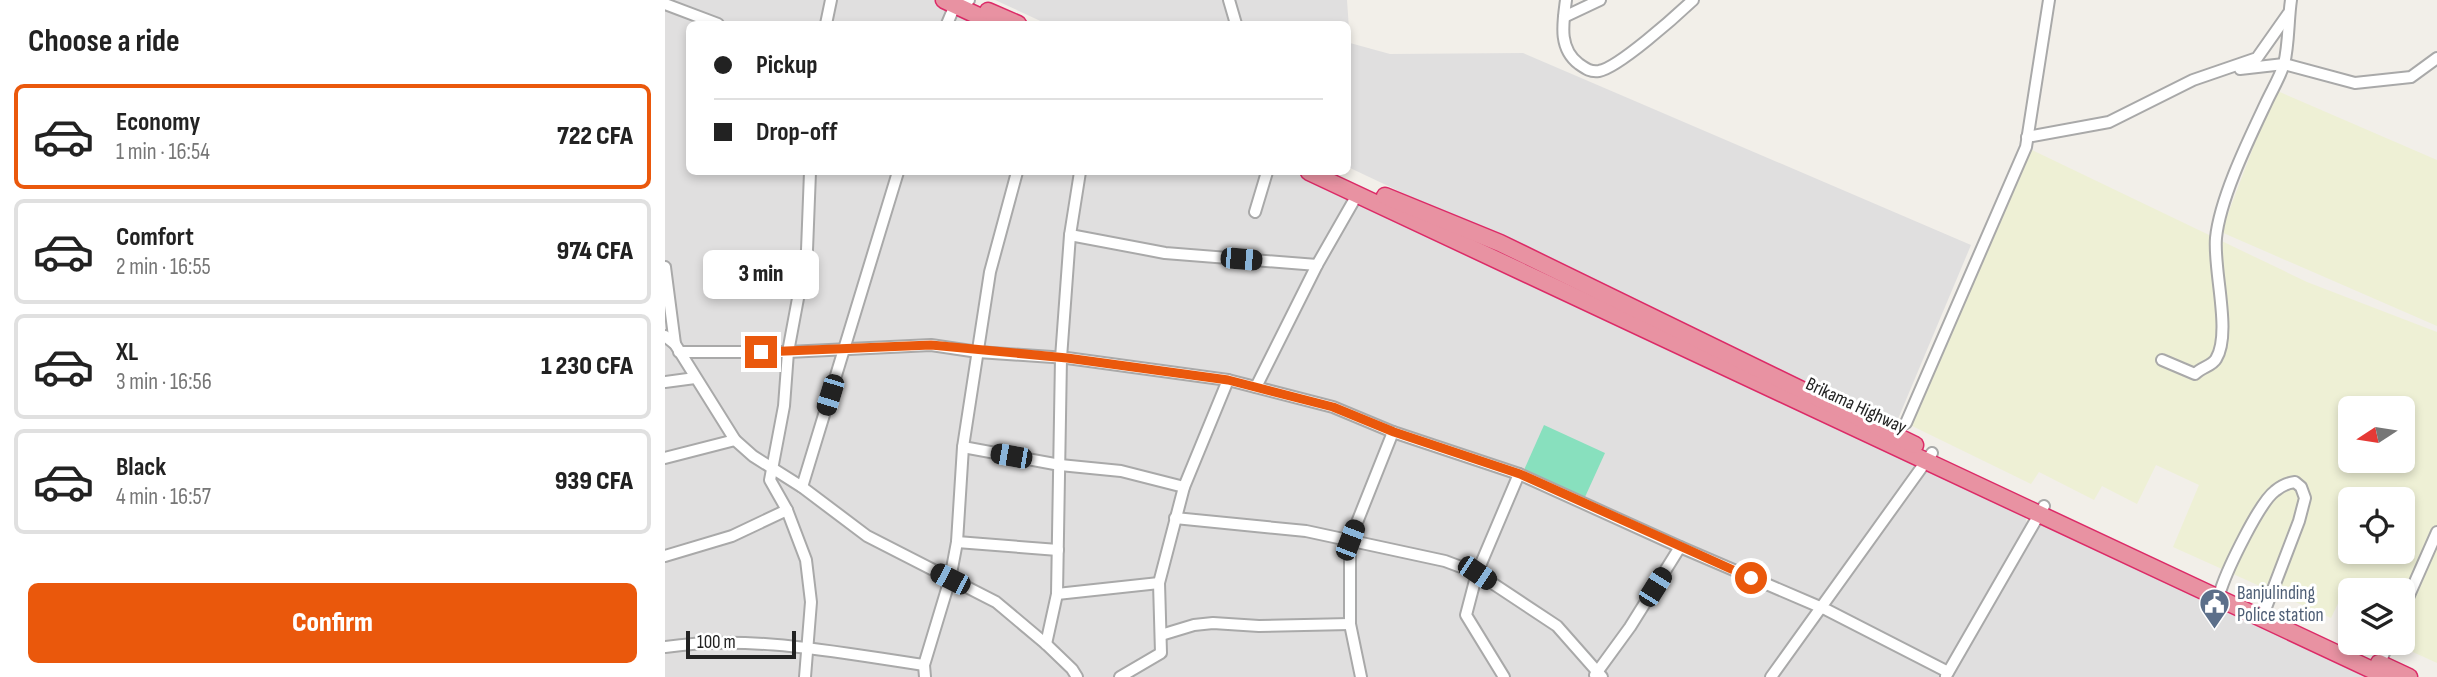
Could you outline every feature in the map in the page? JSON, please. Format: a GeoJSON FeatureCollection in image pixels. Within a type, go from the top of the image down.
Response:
{"type":"FeatureCollection","features":[{"type":"Feature","properties":{"kind":"highway"},"geometry":{"type":"LineString","coordinates":[[960,1],[991,21]]}},
{"type":"Feature","properties":{"kind":"highway"},"geometry":{"type":"LineString","coordinates":[[960,1],[1010,21]]}},
{"type":"Feature","properties":{"kind":"highway","name":"Brikama Highway"},"geometry":{"type":"LineString","coordinates":[[1315,175],[2308,635]]}},
{"type":"Feature","properties":{"kind":"highway","name":"Brikama Highway"},"geometry":{"type":"LineString","coordinates":[[1338,175],[1390,199],[1500,243],[1929,458]]}},
{"type":"Feature","properties":{"kind":"highway","name":"Brikama Highway"},"geometry":{"type":"LineString","coordinates":[[2169,570],[2221,589],[2265,610],[2380,673],[2409,677]]}},
{"type":"Feature","properties":{"kind":"street"},"geometry":{"type":"LineString","coordinates":[[828,21],[831,0]]}},
{"type":"Feature","properties":{"kind":"street"},"geometry":{"type":"LineString","coordinates":[[1229,0],[1235,21]]}},
{"type":"Feature","properties":{"kind":"street"},"geometry":{"type":"LineString","coordinates":[[1566,0],[1562,30],[1570,57],[1588,71],[1601,71],[1637,48],[1693,0]]}},
{"type":"Feature","properties":{"kind":"street"},"geometry":{"type":"LineString","coordinates":[[1564,17],[1600,0]]}},
{"type":"Feature","properties":{"kind":"street"},"geometry":{"type":"LineString","coordinates":[[1906,423],[2026,147],[2049,0]]}},
{"type":"Feature","properties":{"kind":"street"},"geometry":{"type":"LineString","coordinates":[[2162,360],[2195,374],[2202,367],[2216,361],[2222,337],[2216,238],[2221,212],[2249,140],[2284,64],[2291,0]]}},
{"type":"Feature","properties":{"kind":"street"},"geometry":{"type":"LineString","coordinates":[[949,21],[960,1]]}},
{"type":"Feature","properties":{"kind":"street"},"geometry":{"type":"LineString","coordinates":[[665,4],[710,21]]}},
{"type":"Feature","properties":{"kind":"street"},"geometry":{"type":"LineString","coordinates":[[2028,137],[2109,122],[2193,80],[2257,58],[2290,12]]}},
{"type":"Feature","properties":{"kind":"street"},"geometry":{"type":"LineString","coordinates":[[2220,71],[2284,64],[2355,83],[2411,77],[2437,58]]}},
{"type":"Feature","properties":{"kind":"street"},"geometry":{"type":"LineString","coordinates":[[805,677],[811,602],[807,570],[787,510],[770,480],[784,406],[788,352],[807,250],[810,175]]}},
{"type":"Feature","properties":{"kind":"street"},"geometry":{"type":"LineString","coordinates":[[802,487],[897,175]]}},
{"type":"Feature","properties":{"kind":"street"},"geometry":{"type":"LineString","coordinates":[[665,647],[683,644],[743,644],[807,648],[925,671],[950,579],[957,542],[963,447],[978,352],[991,272],[1016,175]]}},
{"type":"Feature","properties":{"kind":"street"},"geometry":{"type":"LineString","coordinates":[[1046,644],[1057,594],[1061,358],[1070,235],[1080,175]]}},
{"type":"Feature","properties":{"kind":"street"},"geometry":{"type":"LineString","coordinates":[[1255,212],[1266,175]]}},
{"type":"Feature","properties":{"kind":"street"},"geometry":{"type":"LineString","coordinates":[[1256,387],[1317,265],[1357,195]]}},
{"type":"Feature","properties":{"kind":"street"},"geometry":{"type":"LineString","coordinates":[[1070,235],[1165,253],[1317,265]]}},
{"type":"Feature","properties":{"kind":"street"},"geometry":{"type":"LineString","coordinates":[[665,267],[677,348]]}},
{"type":"Feature","properties":{"kind":"street"},"geometry":{"type":"LineString","coordinates":[[665,336],[677,348],[734,440],[867,536],[996,602],[1046,644],[1077,677]]}},
{"type":"Feature","properties":{"kind":"street"},"geometry":{"type":"LineString","coordinates":[[677,348],[788,352],[931,345],[978,352],[1061,358],[1228,380],[1256,387],[1333,407],[1394,432],[1520,474],[1822,608],[1947,675],[2042,511]]}},
{"type":"Feature","properties":{"kind":"street"},"geometry":{"type":"LineString","coordinates":[[665,382],[695,378]]}},
{"type":"Feature","properties":{"kind":"street"},"geometry":{"type":"LineString","coordinates":[[1120,677],[1161,653],[1159,583],[1184,487],[1228,380]]}},
{"type":"Feature","properties":{"kind":"street"},"geometry":{"type":"LineString","coordinates":[[1361,677],[1350,624],[1350,540],[1394,432]]}},
{"type":"Feature","properties":{"kind":"street"},"geometry":{"type":"LineString","coordinates":[[665,458],[734,440]]}},
{"type":"Feature","properties":{"kind":"street"},"geometry":{"type":"LineString","coordinates":[[963,447],[1060,465],[1121,471],[1184,487]]}},
{"type":"Feature","properties":{"kind":"street"},"geometry":{"type":"LineString","coordinates":[[1771,677],[1929,458]]}},
{"type":"Feature","properties":{"kind":"street"},"geometry":{"type":"LineString","coordinates":[[1504,677],[1466,615],[1477,573],[1520,474]]}},
{"type":"Feature","properties":{"kind":"street"},"geometry":{"type":"LineString","coordinates":[[2221,589],[2227,570],[2264,503],[2286,483],[2295,482],[2301,487],[2305,498],[2265,610]]}},
{"type":"Feature","properties":{"kind":"street"},"geometry":{"type":"LineString","coordinates":[[665,555],[732,536],[787,510]]}},
{"type":"Feature","properties":{"kind":"street"},"geometry":{"type":"LineString","coordinates":[[1175,518],[1306,531],[1445,561],[1477,573],[1557,626],[1598,675],[1680,547]]}},
{"type":"Feature","properties":{"kind":"street"},"geometry":{"type":"LineString","coordinates":[[2415,582],[2437,532]]}},
{"type":"Feature","properties":{"kind":"street"},"geometry":{"type":"LineString","coordinates":[[957,542],[1058,550]]}},
{"type":"Feature","properties":{"kind":"street"},"geometry":{"type":"LineString","coordinates":[[1057,594],[1159,583]]}},
{"type":"Feature","properties":{"kind":"street"},"geometry":{"type":"LineString","coordinates":[[1161,635],[1194,625],[1213,623],[1259,626],[1350,624]]}},
{"type":"Feature","properties":{"kind":"street"},"geometry":{"type":"LineString","coordinates":[[2380,673],[2385,655]]}},
{"type":"Feature","properties":{"kind":"shaded area"},"geometry":{"type":"Polygon","coordinates":[[[665,0],[935,0],[982,21],[686,21],[686,175],[1306,175],[2025,512],[2027,525],[1941,677],[665,677],[665,0]]]}},
{"type":"Feature","properties":{"kind":"shaded area"},"geometry":{"type":"Polygon","coordinates":[[[995,0],[1347,0],[1348,21],[1040,21],[995,0]]]}},
{"type":"Feature","properties":{"kind":"shaded area"},"geometry":{"type":"Polygon","coordinates":[[[1351,43],[1390,54],[1523,53],[1971,245],[1895,426],[1351,168],[1351,43]]]}},
{"type":"Feature","properties":{"kind":"shaded area"},"geometry":{"type":"Polygon","coordinates":[[[2043,521],[2366,677],[1951,677],[2043,521]]]}},
{"type":"Feature","properties":{"kind":"green space"},"geometry":{"type":"Polygon","coordinates":[[[2275,90],[2437,160],[2437,326],[2221,232],[2275,90]]]}},
{"type":"Feature","properties":{"kind":"green space"},"geometry":{"type":"Polygon","coordinates":[[[2026,147],[2307,282],[2437,332],[2437,663],[2415,653],[2415,578],[2338,578],[2338,604],[2331,618],[2173,547],[2199,485],[2156,465],[2137,504],[2102,486],[2094,500],[2039,472],[2031,484],[1906,423],[2026,147]]]}},
{"type":"Feature","properties":{"kind":"green space"},"geometry":{"type":"Polygon","coordinates":[[[1544,425],[1605,453],[1585,497],[1524,470],[1544,425]]]}},
{"type":"Feature","properties":{"kind":"place","name":"Banjulinding Police station"},"geometry":{"type":"Point","coordinates":[2214,631]}},
{"type":"Feature","properties":{"kind":"route"},"geometry":{"type":"LineString","coordinates":[[761,352],[931,345],[978,352],[1067,358],[1228,380],[1333,407],[1394,432],[1520,474],[1751,578]]}}]}
